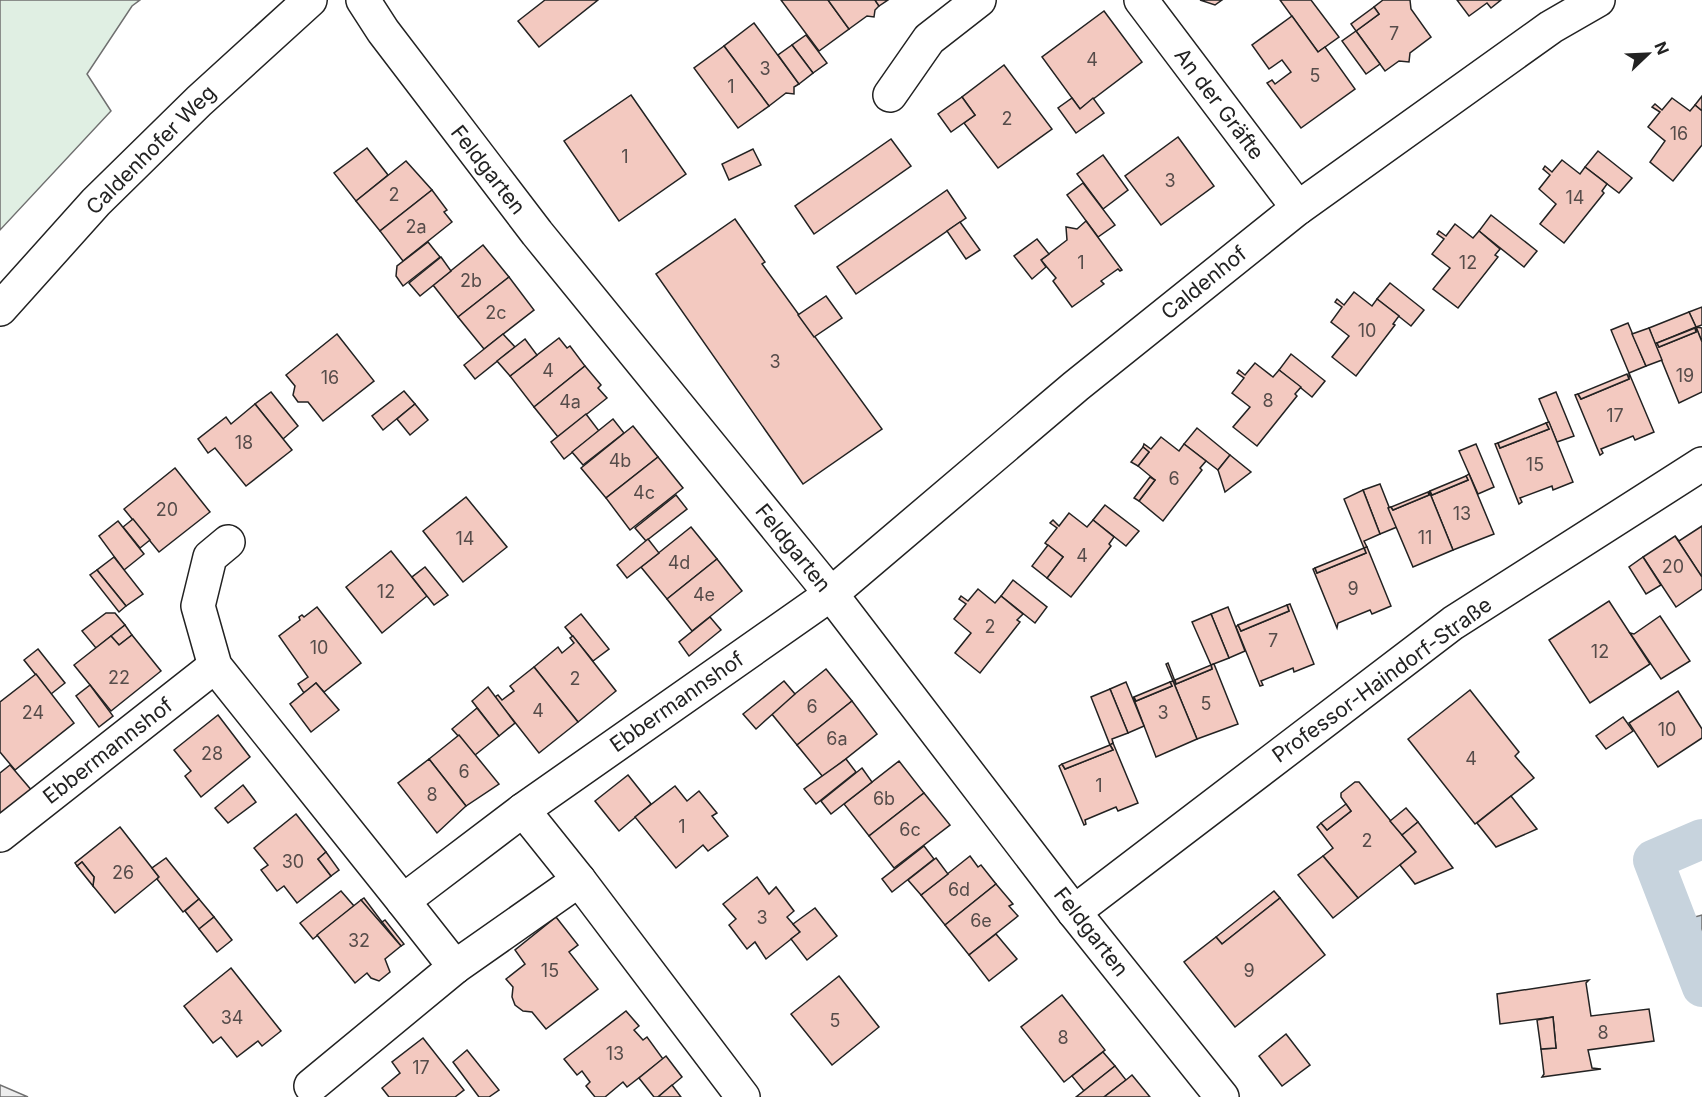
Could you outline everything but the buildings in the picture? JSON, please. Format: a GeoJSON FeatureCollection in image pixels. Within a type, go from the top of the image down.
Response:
{"type":"FeatureCollection","features":[{"type":"Feature","properties":{"kind":"street","name":"Caldenhofer Weg"},"geometry":{"type":"LineString","coordinates":[[0,309],[105,194],[199,101],[310,0]]}},
{"type":"Feature","properties":{"kind":"street","name":"Feldgarten"},"geometry":{"type":"LineString","coordinates":[[363,0],[383,31],[537,233],[831,594],[1074,912],[1222,1097]]}},
{"type":"Feature","properties":{"kind":"street"},"geometry":{"type":"LineString","coordinates":[[890,95],[929,39],[979,0]]}},
{"type":"Feature","properties":{"kind":"street","name":"An der Gräfte"},"geometry":{"type":"LineString","coordinates":[[1141,0],[1298,208]]}},
{"type":"Feature","properties":{"kind":"street","name":"Caldenhof"},"geometry":{"type":"LineString","coordinates":[[831,594],[1076,386],[1298,208],[1551,27],[1598,0]]}},
{"type":"Feature","properties":{"kind":"street","name":"Professor-Haindorf-Straße"},"geometry":{"type":"LineString","coordinates":[[1074,912],[1454,623],[1702,464]]}},
{"type":"Feature","properties":{"kind":"street"},"geometry":{"type":"LineString","coordinates":[[228,542],[210,557],[198,606],[215,666],[455,967]]}},
{"type":"Feature","properties":{"kind":"street","name":"Ebbermannshof"},"geometry":{"type":"LineString","coordinates":[[403,901],[524,810],[831,594]]}},
{"type":"Feature","properties":{"kind":"street","name":"Ebbermannshof"},"geometry":{"type":"LineString","coordinates":[[0,835],[215,666]]}},
{"type":"Feature","properties":{"kind":"street"},"geometry":{"type":"LineString","coordinates":[[524,810],[743,1097]]}},
{"type":"Feature","properties":{"kind":"street"},"geometry":{"type":"LineString","coordinates":[[311,1086],[455,967],[579,880]]}},
{"type":"Feature","properties":{"kind":"green space"},"geometry":{"type":"Polygon","coordinates":[[[0,0],[140,0],[132,6],[87,74],[111,111],[0,230],[0,0]]]}},
{"type":"Feature","properties":{"kind":"shaded area"},"geometry":{"type":"Polygon","coordinates":[[[1675,912],[1695,917],[1702,915],[1702,936],[1686,940],[1675,912]]]}},
{"type":"Feature","properties":{"kind":"shaded area"},"geometry":{"type":"Polygon","coordinates":[[[0,1085],[28,1097],[0,1097],[0,1085]]]}},
{"type":"Feature","properties":{"kind":"waterway"},"geometry":{"type":"LineString","coordinates":[[1702,839],[1653,860],[1702,987]]}}]}
